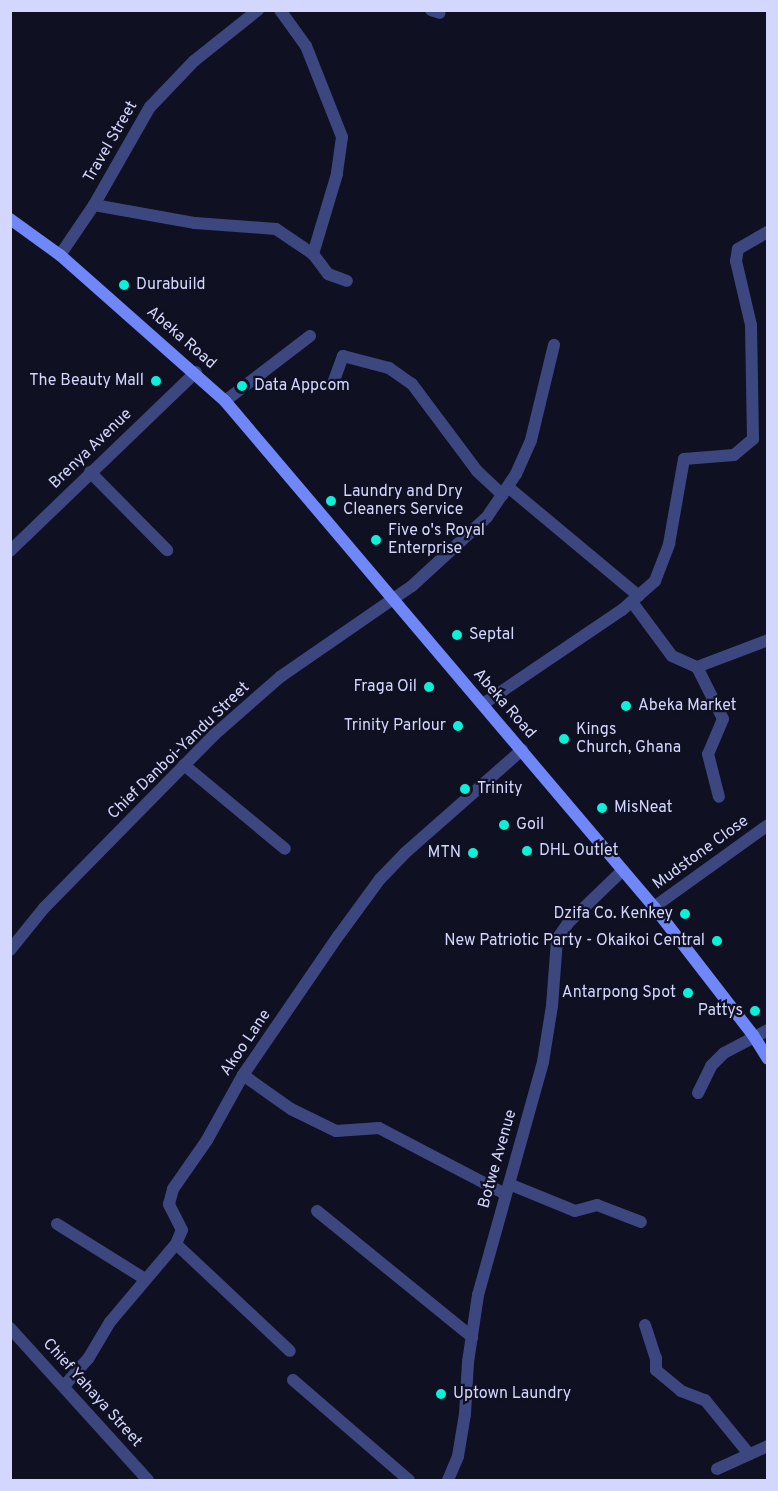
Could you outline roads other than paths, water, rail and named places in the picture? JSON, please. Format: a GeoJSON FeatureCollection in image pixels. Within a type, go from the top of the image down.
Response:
{"type":"FeatureCollection","features":[{"type":"Feature","properties":{"kind":"street","name":"Travel Street"},"geometry":{"type":"LineString","coordinates":[[60,255],[94,205],[150,107],[194,61],[258,10]]}},
{"type":"Feature","properties":{"kind":"street"},"geometry":{"type":"LineString","coordinates":[[280,10],[306,46],[342,136],[337,174],[313,254]]}},
{"type":"Feature","properties":{"kind":"street"},"geometry":{"type":"LineString","coordinates":[[94,205],[195,223],[276,229],[313,254],[328,274],[347,281]]}},
{"type":"Feature","properties":{"kind":"street","name":"Abeka Road"},"geometry":{"type":"LineString","coordinates":[[10,219],[60,255],[196,372],[225,401],[391,600],[483,704],[654,907],[753,1035],[768,1059]]}},
{"type":"Feature","properties":{"kind":"street"},"geometry":{"type":"LineString","coordinates":[[483,704],[635,599],[662,567],[684,459],[734,455],[753,439],[756,412],[750,317],[736,261],[738,249],[768,232]]}},
{"type":"Feature","properties":{"kind":"street"},"geometry":{"type":"LineString","coordinates":[[225,401],[310,336]]}},
{"type":"Feature","properties":{"kind":"street","name":"Chief Danboi-Yandu Street"},"geometry":{"type":"LineString","coordinates":[[10,950],[44,908],[184,765],[280,677],[391,600],[466,540],[506,491],[531,440],[554,345]]}},
{"type":"Feature","properties":{"kind":"street"},"geometry":{"type":"LineString","coordinates":[[333,386],[343,356],[389,368],[412,384],[477,471],[506,491],[635,599],[672,656],[698,667],[723,719],[708,754],[719,797]]}},
{"type":"Feature","properties":{"kind":"street","name":"Brenya Avenue"},"geometry":{"type":"LineString","coordinates":[[10,551],[196,372]]}},
{"type":"Feature","properties":{"kind":"street"},"geometry":{"type":"LineString","coordinates":[[90,472],[167,550]]}},
{"type":"Feature","properties":{"kind":"street"},"geometry":{"type":"LineString","coordinates":[[698,667],[768,640]]}},
{"type":"Feature","properties":{"kind":"street","name":"Akoo Lane"},"geometry":{"type":"LineString","coordinates":[[176,1244],[182,1230],[171,1211],[170,1196],[243,1075],[380,879],[522,750]]}},
{"type":"Feature","properties":{"kind":"street"},"geometry":{"type":"LineString","coordinates":[[184,765],[285,849]]}},
{"type":"Feature","properties":{"kind":"street","name":"Mudstone Close"},"geometry":{"type":"LineString","coordinates":[[654,907],[768,825]]}},
{"type":"Feature","properties":{"kind":"street","name":"Botwe Avenue"},"geometry":{"type":"LineString","coordinates":[[448,1480],[458,1456],[464,1424],[478,1294],[543,1062],[552,1006],[557,939],[568,923],[623,870]]}},
{"type":"Feature","properties":{"kind":"street"},"geometry":{"type":"LineString","coordinates":[[698,1093],[711,1066],[753,1035],[768,1030]]}},
{"type":"Feature","properties":{"kind":"street"},"geometry":{"type":"LineString","coordinates":[[243,1075],[291,1108],[336,1131],[379,1128],[507,1189],[575,1211],[597,1205],[641,1222]]}},
{"type":"Feature","properties":{"kind":"street"},"geometry":{"type":"LineString","coordinates":[[317,1211],[472,1337]]}},
{"type":"Feature","properties":{"kind":"street"},"geometry":{"type":"LineString","coordinates":[[57,1224],[145,1279]]}},
{"type":"Feature","properties":{"kind":"street"},"geometry":{"type":"LineString","coordinates":[[65,1386],[145,1279],[176,1244],[290,1351]]}},
{"type":"Feature","properties":{"kind":"street"},"geometry":{"type":"LineString","coordinates":[[645,1325],[656,1358],[656,1370],[681,1391],[705,1400],[749,1454]]}},
{"type":"Feature","properties":{"kind":"street","name":"Chief Yahaya Street"},"geometry":{"type":"LineString","coordinates":[[10,1328],[148,1480]]}},
{"type":"Feature","properties":{"kind":"street"},"geometry":{"type":"LineString","coordinates":[[292,1380],[409,1480]]}},
{"type":"Feature","properties":{"kind":"street"},"geometry":{"type":"LineString","coordinates":[[717,1469],[768,1446]]}},
{"type":"Feature","properties":{"kind":"place","name":"Durabuild"},"geometry":{"type":"Point","coordinates":[124,285]}},
{"type":"Feature","properties":{"kind":"place","name":"The Beauty Mall"},"geometry":{"type":"Point","coordinates":[156,381]}},
{"type":"Feature","properties":{"kind":"place","name":"Data Appcom"},"geometry":{"type":"Point","coordinates":[242,386]}},
{"type":"Feature","properties":{"kind":"place","name":"Laundry and Dry Cleaners Service"},"geometry":{"type":"Point","coordinates":[331,501]}},
{"type":"Feature","properties":{"kind":"place","name":"Five o's Royal Enterprise"},"geometry":{"type":"Point","coordinates":[376,540]}},
{"type":"Feature","properties":{"kind":"place","name":"Septal"},"geometry":{"type":"Point","coordinates":[457,635]}},
{"type":"Feature","properties":{"kind":"place","name":"Fraga Oil"},"geometry":{"type":"Point","coordinates":[429,687]}},
{"type":"Feature","properties":{"kind":"place","name":"Abeka Market"},"geometry":{"type":"Point","coordinates":[626,706]}},
{"type":"Feature","properties":{"kind":"place","name":"Trinity Parlour"},"geometry":{"type":"Point","coordinates":[458,726]}},
{"type":"Feature","properties":{"kind":"place","name":"Kings Church, Ghana"},"geometry":{"type":"Point","coordinates":[564,739]}},
{"type":"Feature","properties":{"kind":"place","name":"Trinity"},"geometry":{"type":"Point","coordinates":[465,789]}},
{"type":"Feature","properties":{"kind":"place","name":"MisNeat"},"geometry":{"type":"Point","coordinates":[602,808]}},
{"type":"Feature","properties":{"kind":"place","name":"Goil"},"geometry":{"type":"Point","coordinates":[504,825]}},
{"type":"Feature","properties":{"kind":"place","name":"DHL Outlet"},"geometry":{"type":"Point","coordinates":[527,851]}},
{"type":"Feature","properties":{"kind":"place","name":"MTN"},"geometry":{"type":"Point","coordinates":[473,853]}},
{"type":"Feature","properties":{"kind":"place","name":"Dzifa Co. Kenkey"},"geometry":{"type":"Point","coordinates":[685,914]}},
{"type":"Feature","properties":{"kind":"place","name":"New Patriotic Party - Okaikoi Central"},"geometry":{"type":"Point","coordinates":[717,941]}},
{"type":"Feature","properties":{"kind":"place","name":"Antarpong Spot"},"geometry":{"type":"Point","coordinates":[688,993]}},
{"type":"Feature","properties":{"kind":"place","name":"Pattys"},"geometry":{"type":"Point","coordinates":[755,1011]}},
{"type":"Feature","properties":{"kind":"place","name":"Uptown Laundry"},"geometry":{"type":"Point","coordinates":[441,1394]}}]}
